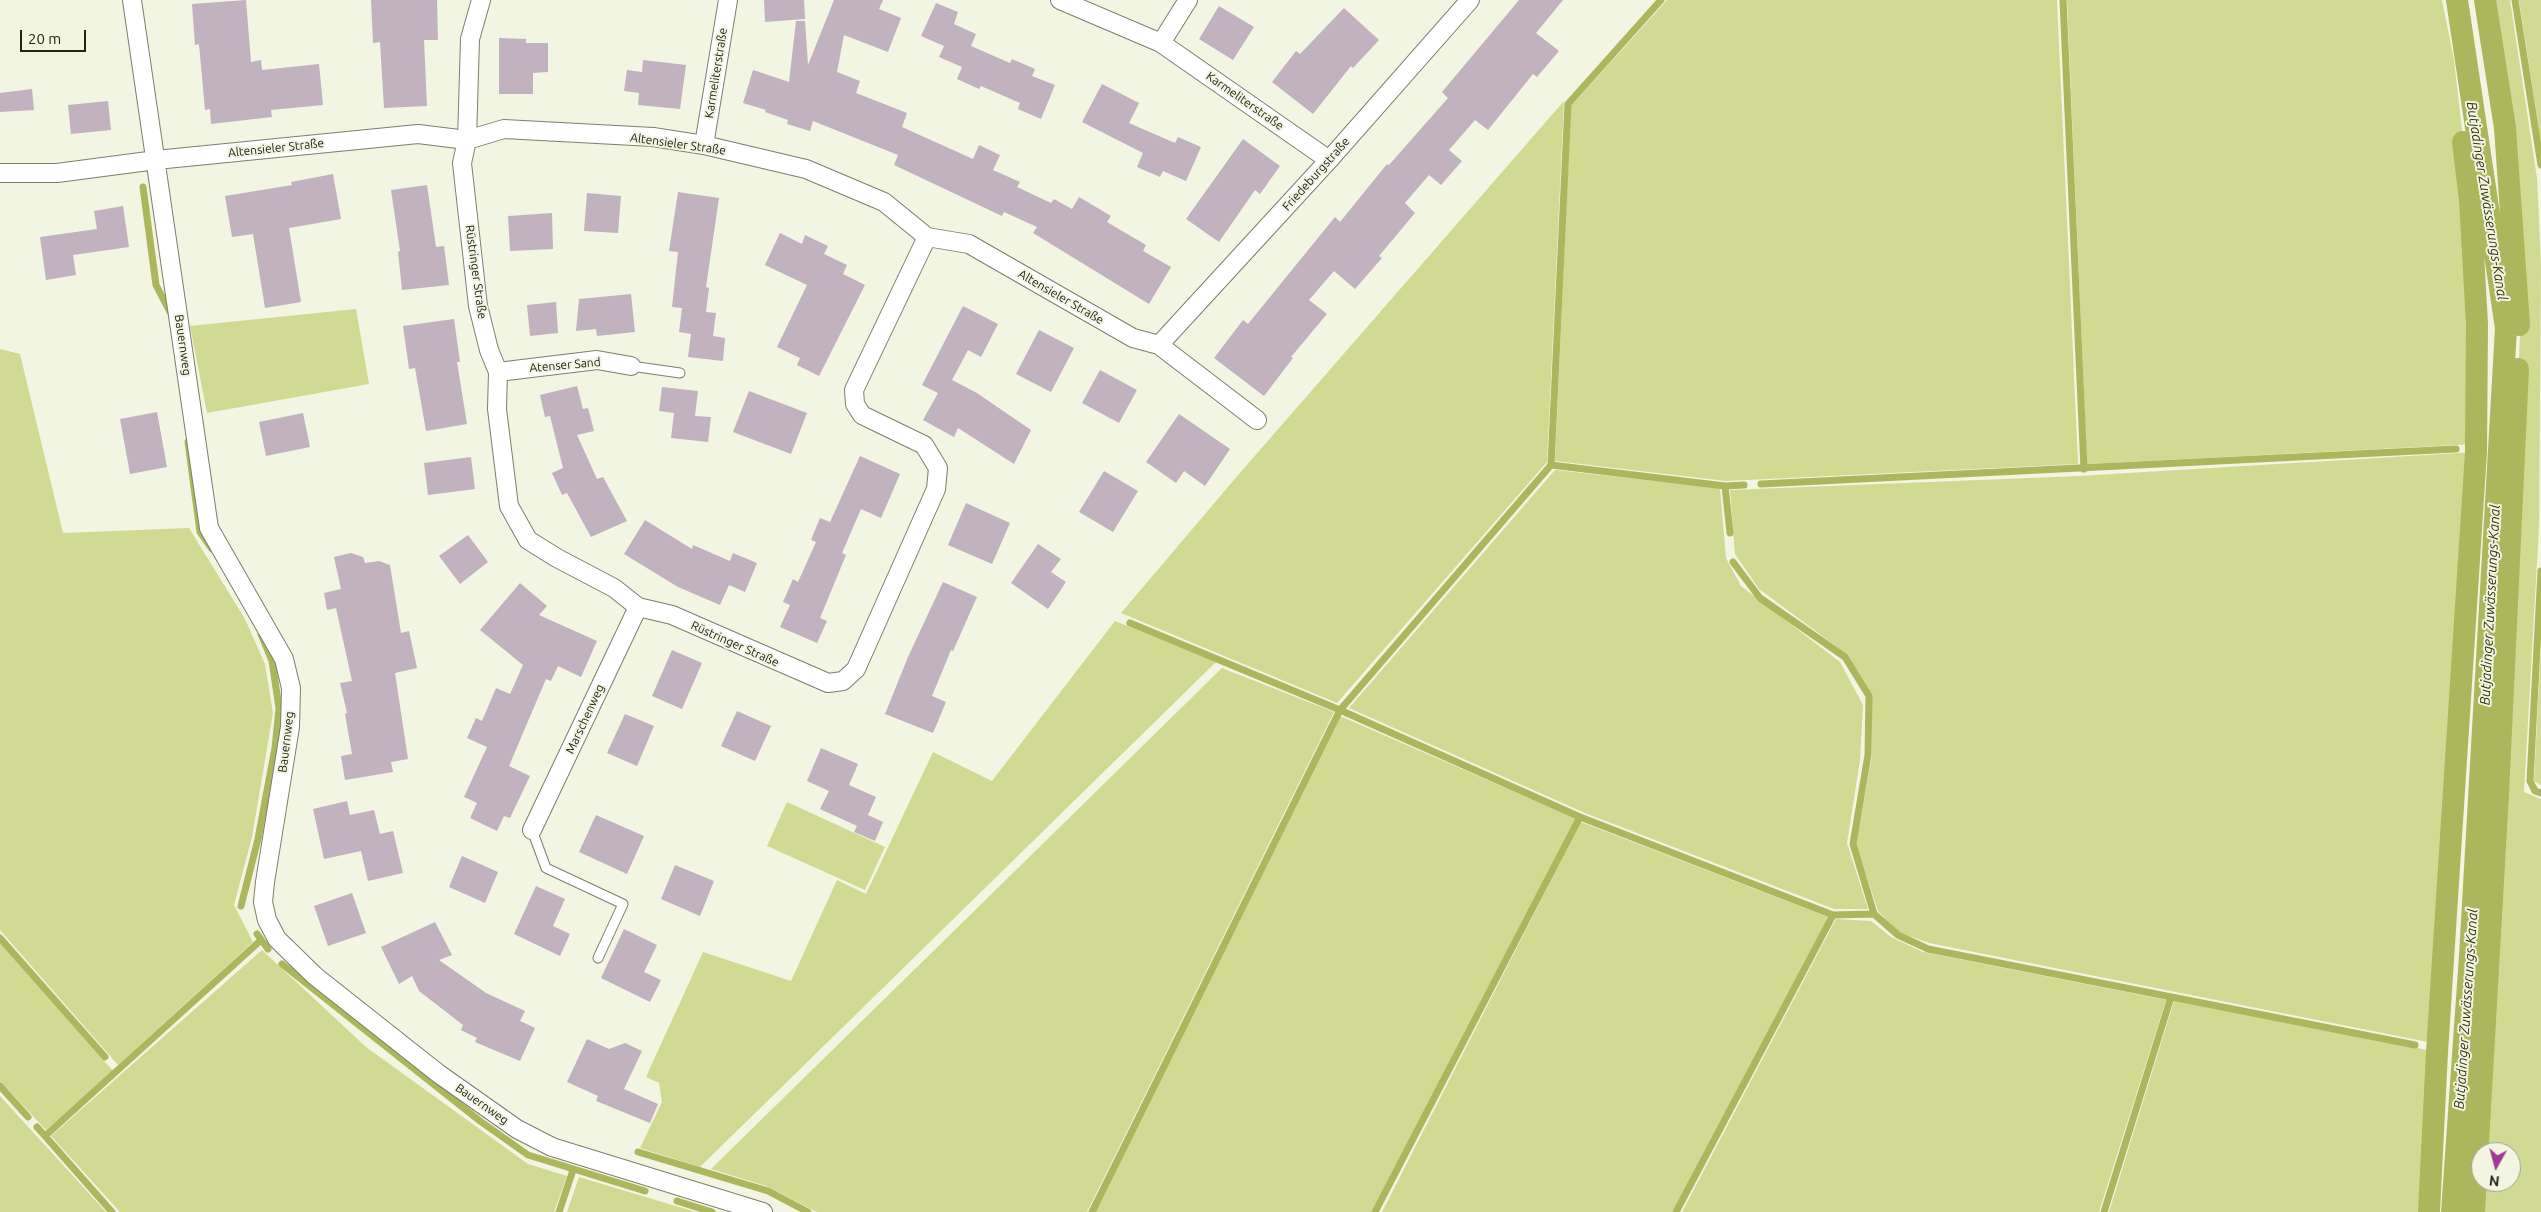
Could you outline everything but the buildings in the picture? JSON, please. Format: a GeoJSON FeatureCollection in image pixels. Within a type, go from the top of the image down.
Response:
{"type":"FeatureCollection","features":[{"type":"Feature","properties":{"kind":"street","name":"Bauernweg"},"geometry":{"type":"LineString","coordinates":[[132,0],[209,528],[284,659],[291,688],[290,727],[263,902],[267,920],[277,940],[294,958],[345,1001],[439,1074],[517,1129],[552,1147],[763,1212]]}},
{"type":"Feature","properties":{"kind":"street","name":"Rüstringer Straße"},"geometry":{"type":"LineString","coordinates":[[481,0],[470,39],[467,140],[462,163],[478,306],[489,350],[498,372],[497,408],[509,506],[528,540],[557,558],[614,588],[638,607],[672,615],[828,683],[843,681],[856,669],[936,489],[938,468],[924,445],[862,416],[855,404],[854,390],[927,237]]}},
{"type":"Feature","properties":{"kind":"street","name":"Karmeliterstraße"},"geometry":{"type":"LineString","coordinates":[[704,145],[728,0]]}},
{"type":"Feature","properties":{"kind":"street","name":"Karmeliterstraße"},"geometry":{"type":"LineString","coordinates":[[1060,0],[1161,43],[1329,160]]}},
{"type":"Feature","properties":{"kind":"street"},"geometry":{"type":"LineString","coordinates":[[1161,43],[1188,0]]}},
{"type":"Feature","properties":{"kind":"street","name":"Friedeburgstraße"},"geometry":{"type":"LineString","coordinates":[[1159,345],[1329,160],[1470,0]]}},
{"type":"Feature","properties":{"kind":"street","name":"Altensieler Straße"},"geometry":{"type":"LineString","coordinates":[[0,173],[57,172],[156,160],[418,134],[467,140],[504,129],[653,137],[704,145],[806,169],[884,202],[927,237],[969,244],[1133,338],[1159,345],[1256,420]]}},
{"type":"Feature","properties":{"kind":"street","name":"Atenser Sand"},"geometry":{"type":"LineString","coordinates":[[498,372],[598,360],[631,366]]}},
{"type":"Feature","properties":{"kind":"street","name":"Marschenweg"},"geometry":{"type":"LineString","coordinates":[[532,830],[638,607]]}},
{"type":"Feature","properties":{"kind":"lane"},"geometry":{"type":"LineString","coordinates":[[631,366],[680,373]]}},
{"type":"Feature","properties":{"kind":"lane"},"geometry":{"type":"LineString","coordinates":[[532,830],[546,868],[623,904],[598,958]]}},
{"type":"Feature","properties":{"kind":"green space"},"geometry":{"type":"Polygon","coordinates":[[[1667,0],[2057,0],[2078,464],[1726,481],[1555,461],[1571,106],[1667,0]]]}},
{"type":"Feature","properties":{"kind":"green space"},"geometry":{"type":"Polygon","coordinates":[[[2067,0],[2442,0],[2454,60],[2470,200],[2477,324],[2476,444],[2087,464],[2067,0]]]}},
{"type":"Feature","properties":{"kind":"green space"},"geometry":{"type":"Polygon","coordinates":[[[2485,0],[2510,0],[2537,178],[2541,266],[2539,527],[2524,792],[2541,799],[2541,1212],[2474,1212],[2475,1192],[2521,1192],[2521,1142],[2478,1142],[2498,794],[2520,336],[2505,128],[2485,0]]]}},
{"type":"Feature","properties":{"kind":"green space"},"geometry":{"type":"Polygon","coordinates":[[[2519,0],[2541,0],[2541,142],[2519,0]]]}},
{"type":"Feature","properties":{"kind":"green space"},"geometry":{"type":"Polygon","coordinates":[[[1564,101],[1547,462],[1337,703],[1121,613],[1239,474],[1564,101]]]}},
{"type":"Feature","properties":{"kind":"green space"},"geometry":{"type":"Polygon","coordinates":[[[356,309],[369,384],[207,413],[190,326],[356,309]]]}},
{"type":"Feature","properties":{"kind":"green space"},"geometry":{"type":"Polygon","coordinates":[[[0,349],[20,354],[63,533],[189,528],[245,619],[265,664],[273,713],[252,837],[234,905],[253,942],[118,1065],[0,930],[0,349]]]}},
{"type":"Feature","properties":{"kind":"green space"},"geometry":{"type":"Polygon","coordinates":[[[2476,452],[2438,1044],[1929,943],[1898,932],[1878,911],[1856,845],[1872,756],[1872,699],[1848,655],[1759,589],[1735,554],[1730,490],[2079,476],[2476,452]]]}},
{"type":"Feature","properties":{"kind":"green space"},"geometry":{"type":"Polygon","coordinates":[[[1555,470],[1720,488],[1726,558],[1741,586],[1840,662],[1863,705],[1860,760],[1847,843],[1868,909],[1834,909],[1585,813],[1349,708],[1555,470]]]}},
{"type":"Feature","properties":{"kind":"green space"},"geometry":{"type":"Polygon","coordinates":[[[1115,621],[1216,662],[700,1167],[640,1148],[662,1102],[659,1083],[646,1077],[703,952],[791,981],[837,880],[866,894],[933,752],[992,781],[1115,621]]]}},
{"type":"Feature","properties":{"kind":"green space"},"geometry":{"type":"Polygon","coordinates":[[[2541,647],[2541,785],[2534,781],[2541,647]]]}},
{"type":"Feature","properties":{"kind":"green space"},"geometry":{"type":"Polygon","coordinates":[[[1222,668],[1334,712],[1087,1212],[817,1212],[766,1186],[711,1169],[1222,668]]]}},
{"type":"Feature","properties":{"kind":"green space"},"geometry":{"type":"Polygon","coordinates":[[[1340,716],[1577,819],[1374,1212],[1095,1212],[1340,716]]]}},
{"type":"Feature","properties":{"kind":"green space"},"geometry":{"type":"Polygon","coordinates":[[[787,802],[885,847],[865,890],[767,846],[787,802]]]}},
{"type":"Feature","properties":{"kind":"green space"},"geometry":{"type":"Polygon","coordinates":[[[1581,822],[1828,917],[1672,1212],[1382,1212],[1581,822]]]}},
{"type":"Feature","properties":{"kind":"green space"},"geometry":{"type":"Polygon","coordinates":[[[1836,919],[1871,921],[1891,937],[1923,952],[2166,1000],[2099,1212],[1682,1212],[1836,919]]]}},
{"type":"Feature","properties":{"kind":"green space"},"geometry":{"type":"Polygon","coordinates":[[[0,943],[113,1071],[46,1130],[0,1081],[0,943]]]}},
{"type":"Feature","properties":{"kind":"green space"},"geometry":{"type":"Polygon","coordinates":[[[262,950],[366,1047],[528,1164],[567,1176],[554,1212],[120,1212],[51,1136],[262,950]]]}},
{"type":"Feature","properties":{"kind":"green space"},"geometry":{"type":"Polygon","coordinates":[[[2174,1001],[2437,1052],[2429,1212],[2109,1212],[2174,1001]]]}},
{"type":"Feature","properties":{"kind":"green space"},"geometry":{"type":"Polygon","coordinates":[[[0,1096],[106,1212],[0,1212],[0,1096]]]}},
{"type":"Feature","properties":{"kind":"green space"},"geometry":{"type":"Polygon","coordinates":[[[579,1177],[669,1204],[696,1212],[567,1212],[579,1177]]]}},
{"type":"Feature","properties":{"kind":"waterway"},"geometry":{"type":"LineString","coordinates":[[1551,465],[1568,104],[1661,0]]}},
{"type":"Feature","properties":{"kind":"waterway"},"geometry":{"type":"LineString","coordinates":[[2063,0],[2084,469]]}},
{"type":"Feature","properties":{"kind":"waterway","name":"Butjadinger Zuwässerungs-Kanal"},"geometry":{"type":"LineString","coordinates":[[2452,1212],[2470,956],[2506,328],[2457,0]]}},
{"type":"Feature","properties":{"kind":"waterway"},"geometry":{"type":"LineString","coordinates":[[2485,0],[2505,128],[2519,325]]}},
{"type":"Feature","properties":{"kind":"waterway"},"geometry":{"type":"LineString","coordinates":[[2515,0],[2541,165]]}},
{"type":"Feature","properties":{"kind":"waterway"},"geometry":{"type":"LineString","coordinates":[[2429,1212],[2437,1052],[2476,452],[2477,324],[2470,200],[2463,142]]}},
{"type":"Feature","properties":{"kind":"waterway"},"geometry":{"type":"LineString","coordinates":[[143,187],[156,285],[170,312]]}},
{"type":"Feature","properties":{"kind":"waterway"},"geometry":{"type":"LineString","coordinates":[[2474,1212],[2498,794],[2518,369]]}},
{"type":"Feature","properties":{"kind":"waterway"},"geometry":{"type":"LineString","coordinates":[[188,442],[200,532],[212,549]]}},
{"type":"Feature","properties":{"kind":"waterway"},"geometry":{"type":"LineString","coordinates":[[1761,484],[2456,449]]}},
{"type":"Feature","properties":{"kind":"waterway"},"geometry":{"type":"LineString","coordinates":[[1092,1212],[1340,710],[1551,465],[1725,486],[1744,485]]}},
{"type":"Feature","properties":{"kind":"waterway"},"geometry":{"type":"LineString","coordinates":[[1725,486],[1730,533]]}},
{"type":"Feature","properties":{"kind":"waterway"},"geometry":{"type":"LineString","coordinates":[[1733,562],[1760,598],[1845,657],[1869,696],[1868,755],[1853,844],[1874,914],[1898,935],[1928,949],[2415,1045]]}},
{"type":"Feature","properties":{"kind":"waterway"},"geometry":{"type":"LineString","coordinates":[[2541,571],[2530,781],[2535,791],[2541,793]]}},
{"type":"Feature","properties":{"kind":"waterway"},"geometry":{"type":"LineString","coordinates":[[1130,623],[1340,710],[1580,817],[1833,915],[1874,914]]}},
{"type":"Feature","properties":{"kind":"waterway"},"geometry":{"type":"LineString","coordinates":[[241,906],[258,839],[275,748],[279,708],[272,661],[261,634]]}},
{"type":"Feature","properties":{"kind":"waterway"},"geometry":{"type":"LineString","coordinates":[[1375,1212],[1580,817]]}},
{"type":"Feature","properties":{"kind":"waterway"},"geometry":{"type":"LineString","coordinates":[[1676,1212],[1833,915]]}},
{"type":"Feature","properties":{"kind":"waterway"},"geometry":{"type":"LineString","coordinates":[[257,934],[268,949]]}},
{"type":"Feature","properties":{"kind":"waterway"},"geometry":{"type":"LineString","coordinates":[[0,938],[105,1057]]}},
{"type":"Feature","properties":{"kind":"waterway"},"geometry":{"type":"LineString","coordinates":[[112,1212],[45,1136],[260,941]]}},
{"type":"Feature","properties":{"kind":"waterway"},"geometry":{"type":"LineString","coordinates":[[282,964],[480,1121],[528,1155],[645,1191]]}},
{"type":"Feature","properties":{"kind":"waterway"},"geometry":{"type":"LineString","coordinates":[[2104,1212],[2171,997]]}},
{"type":"Feature","properties":{"kind":"waterway"},"geometry":{"type":"LineString","coordinates":[[0,1086],[28,1117]]}},
{"type":"Feature","properties":{"kind":"waterway"},"geometry":{"type":"LineString","coordinates":[[37,1127],[45,1136]]}},
{"type":"Feature","properties":{"kind":"waterway"},"geometry":{"type":"LineString","coordinates":[[638,1152],[768,1191],[808,1212]]}},
{"type":"Feature","properties":{"kind":"waterway"},"geometry":{"type":"LineString","coordinates":[[559,1212],[573,1170]]}},
{"type":"Feature","properties":{"kind":"waterway"},"geometry":{"type":"LineString","coordinates":[[677,1201],[712,1212]]}}]}
